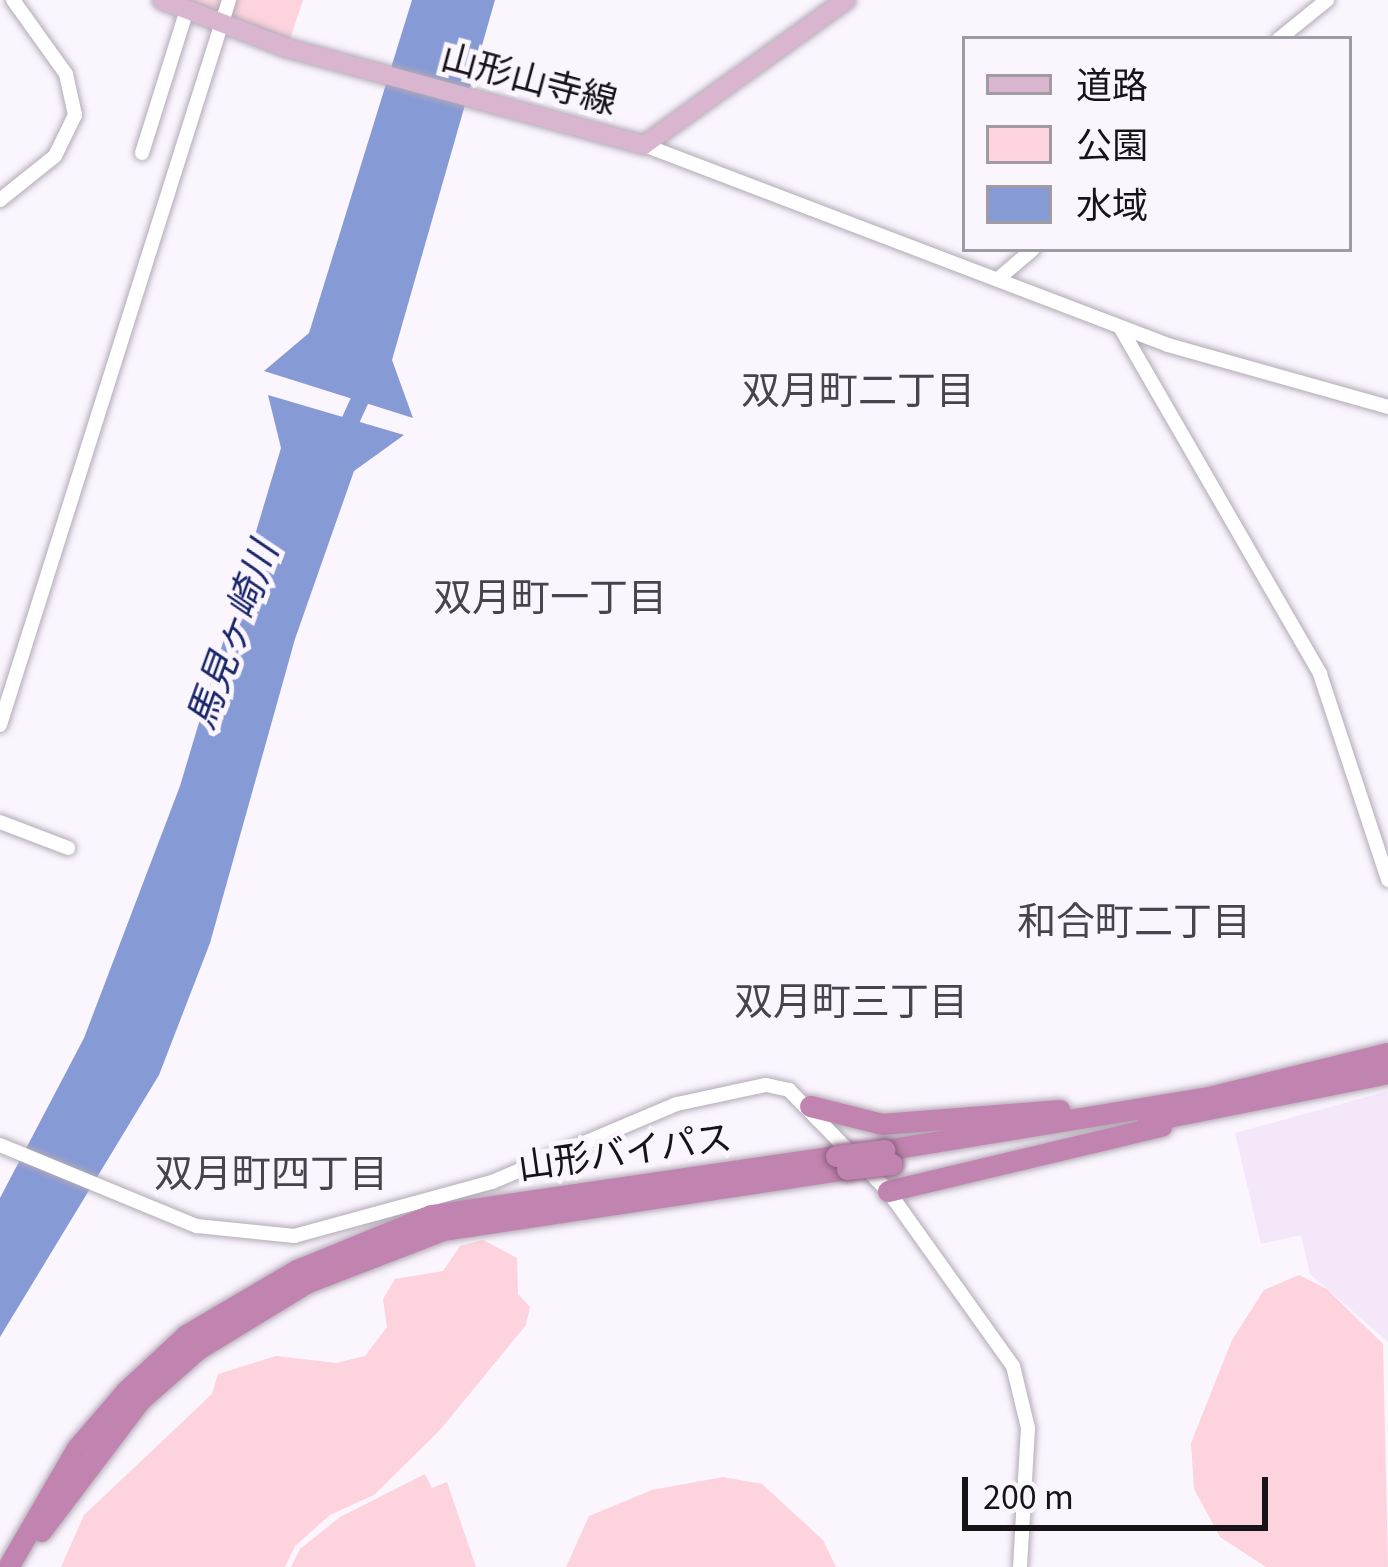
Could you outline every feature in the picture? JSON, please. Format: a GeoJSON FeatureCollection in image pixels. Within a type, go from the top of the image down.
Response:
{"type":"FeatureCollection","features":[{"type":"Feature","properties":{"kind":"highway","name":"山形バイパス"},"geometry":{"type":"LineString","coordinates":[[1216,1104],[1388,1053]]}},
{"type":"Feature","properties":{"kind":"highway","name":"山形バイパス"},"geometry":{"type":"LineString","coordinates":[[8,1567],[77,1448],[126,1391],[186,1335],[297,1270],[431,1215],[888,1157],[1388,1072]]}},
{"type":"Feature","properties":{"kind":"highway"},"geometry":{"type":"LineString","coordinates":[[810,1106],[882,1124],[1216,1104]]}},
{"type":"Feature","properties":{"kind":"highway"},"geometry":{"type":"LineString","coordinates":[[888,1191],[1216,1104]]}},
{"type":"Feature","properties":{"kind":"highway","name":"山形バイパス"},"geometry":{"type":"LineString","coordinates":[[23,1567],[89,1460],[140,1400],[198,1349],[306,1282],[443,1230],[841,1163]]}},
{"type":"Feature","properties":{"kind":"main road","name":"山形山寺線"},"geometry":{"type":"LineString","coordinates":[[162,0],[220,27],[287,48],[644,145],[846,0]]}},
{"type":"Feature","properties":{"kind":"street"},"geometry":{"type":"LineString","coordinates":[[0,200],[55,156],[75,115],[66,74],[13,0]]}},
{"type":"Feature","properties":{"kind":"street"},"geometry":{"type":"LineString","coordinates":[[0,724],[67,533],[173,170],[186,155],[229,0]]}},
{"type":"Feature","properties":{"kind":"street"},"geometry":{"type":"LineString","coordinates":[[1283,36],[1327,0]]}},
{"type":"Feature","properties":{"kind":"street"},"geometry":{"type":"LineString","coordinates":[[142,153],[186,13]]}},
{"type":"Feature","properties":{"kind":"street"},"geometry":{"type":"LineString","coordinates":[[644,145],[1120,327],[1388,407]]}},
{"type":"Feature","properties":{"kind":"street"},"geometry":{"type":"LineString","coordinates":[[998,279],[1030,252]]}},
{"type":"Feature","properties":{"kind":"street"},"geometry":{"type":"LineString","coordinates":[[1120,327],[1321,674],[1388,880]]}},
{"type":"Feature","properties":{"kind":"street"},"geometry":{"type":"LineString","coordinates":[[0,822],[68,848]]}},
{"type":"Feature","properties":{"kind":"street"},"geometry":{"type":"LineString","coordinates":[[0,1145],[157,1210],[242,1236],[294,1236],[493,1182],[628,1121],[736,1089],[789,1090],[810,1106],[888,1191],[1024,1391],[1020,1567]]}},
{"type":"Feature","properties":{"kind":"shaded area"},"geometry":{"type":"Polygon","coordinates":[[[1388,1091],[1388,1342],[1310,1274],[1301,1235],[1261,1244],[1235,1133],[1388,1091]]]}},
{"type":"Feature","properties":{"kind":"green space"},"geometry":{"type":"Polygon","coordinates":[[[162,0],[303,0],[287,48],[162,0]]]}},
{"type":"Feature","properties":{"kind":"green space"},"geometry":{"type":"Polygon","coordinates":[[[483,1240],[517,1258],[518,1294],[530,1307],[526,1325],[440,1430],[374,1495],[330,1515],[295,1546],[285,1567],[61,1567],[84,1515],[212,1394],[218,1374],[276,1356],[336,1363],[365,1356],[387,1327],[383,1299],[395,1279],[443,1271],[460,1246],[483,1240]]]}},
{"type":"Feature","properties":{"kind":"green space"},"geometry":{"type":"Polygon","coordinates":[[[1299,1275],[1327,1289],[1383,1344],[1388,1567],[1266,1567],[1220,1537],[1194,1489],[1191,1443],[1232,1340],[1264,1290],[1299,1275]]]}},
{"type":"Feature","properties":{"kind":"green space"},"geometry":{"type":"Polygon","coordinates":[[[425,1474],[432,1488],[447,1482],[476,1567],[291,1567],[300,1549],[340,1517],[425,1474]]]}},
{"type":"Feature","properties":{"kind":"green space"},"geometry":{"type":"Polygon","coordinates":[[[723,1477],[762,1484],[823,1540],[836,1567],[566,1567],[589,1516],[652,1490],[723,1477]]]}},
{"type":"Feature","properties":{"kind":"water"},"geometry":{"type":"Polygon","coordinates":[[[412,0],[495,0],[392,360],[413,418],[264,371],[309,333],[412,0]]]}},
{"type":"Feature","properties":{"kind":"water","name":"馬見ヶ崎川"},"geometry":{"type":"Polygon","coordinates":[[[268,395],[404,435],[354,471],[295,639],[210,943],[159,1075],[0,1337],[0,1198],[84,1038],[180,786],[281,448],[268,395]]]}},
{"type":"Feature","properties":{"kind":"waterway"},"geometry":{"type":"LineString","coordinates":[[341,441],[369,380]]}},
{"type":"Feature","properties":{"kind":"district","name":"双月町二丁目"},"geometry":{"type":"Point","coordinates":[858,392]}},
{"type":"Feature","properties":{"kind":"district","name":"双月町一丁目"},"geometry":{"type":"Point","coordinates":[550,599]}},
{"type":"Feature","properties":{"kind":"district","name":"和合町二丁目"},"geometry":{"type":"Point","coordinates":[1134,923]}},
{"type":"Feature","properties":{"kind":"district","name":"双月町三丁目"},"geometry":{"type":"Point","coordinates":[851,1003]}},
{"type":"Feature","properties":{"kind":"district","name":"双月町四丁目"},"geometry":{"type":"Point","coordinates":[271,1175]}}]}
